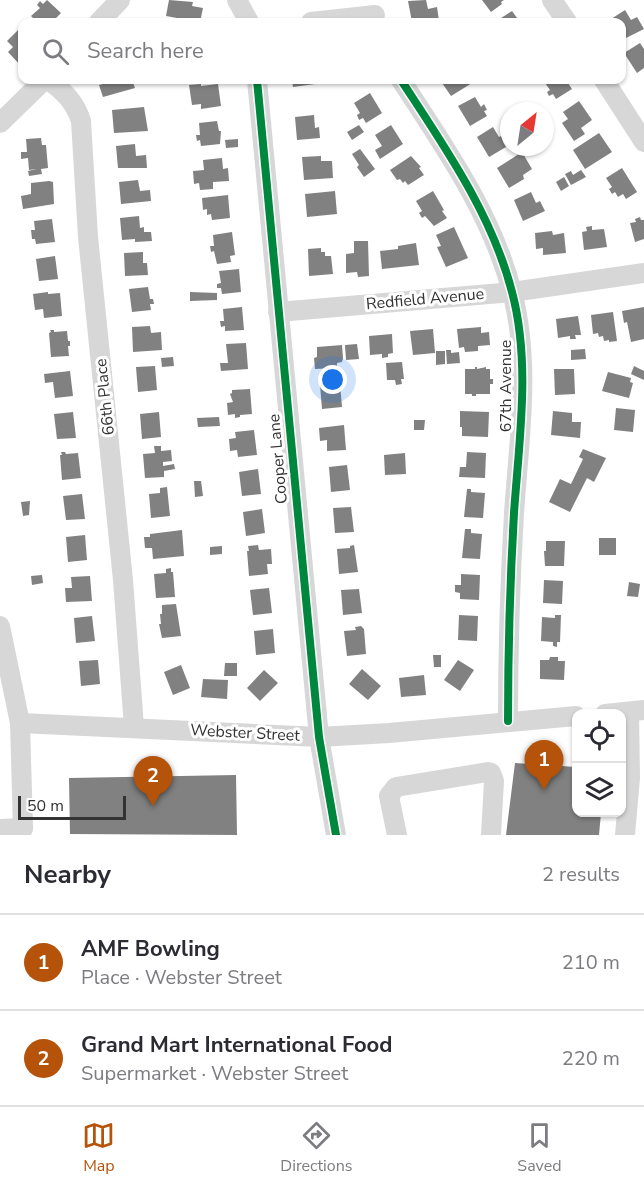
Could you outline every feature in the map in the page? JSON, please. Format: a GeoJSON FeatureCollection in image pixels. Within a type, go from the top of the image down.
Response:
{"type":"FeatureCollection","features":[{"type":"Feature","properties":{"kind":"street"},"geometry":{"type":"LineString","coordinates":[[103,18],[120,0]]}},
{"type":"Feature","properties":{"kind":"street"},"geometry":{"type":"LineString","coordinates":[[237,0],[247,18]]}},
{"type":"Feature","properties":{"kind":"street"},"geometry":{"type":"LineString","coordinates":[[552,0],[564,18]]}},
{"type":"Feature","properties":{"kind":"street"},"geometry":{"type":"LineString","coordinates":[[339,18],[375,13]]}},
{"type":"Feature","properties":{"kind":"street"},"geometry":{"type":"LineString","coordinates":[[0,123],[42,84]]}},
{"type":"Feature","properties":{"kind":"street","name":"66th Place"},"geometry":{"type":"LineString","coordinates":[[51,84],[69,97],[77,108],[81,121],[88,237],[123,580],[134,727]]}},
{"type":"Feature","properties":{"kind":"street","name":"Cooper Lane"},"geometry":{"type":"LineString","coordinates":[[257,84],[319,738],[336,835]]}},
{"type":"Feature","properties":{"kind":"street","name":"67th Avenue"},"geometry":{"type":"LineString","coordinates":[[404,84],[446,148],[497,248],[512,292],[521,342],[522,375],[509,625],[507,721]]}},
{"type":"Feature","properties":{"kind":"street"},"geometry":{"type":"LineString","coordinates":[[607,84],[644,142]]}},
{"type":"Feature","properties":{"kind":"street","name":"Redfield Avenue"},"geometry":{"type":"LineString","coordinates":[[278,312],[512,292],[644,273]]}},
{"type":"Feature","properties":{"kind":"street"},"geometry":{"type":"LineString","coordinates":[[0,626],[20,723],[24,833],[0,829]]}},
{"type":"Feature","properties":{"kind":"street"},"geometry":{"type":"LineString","coordinates":[[625,835],[636,805],[630,778],[636,711]]}},
{"type":"Feature","properties":{"kind":"street","name":"Webster Street"},"geometry":{"type":"LineString","coordinates":[[20,723],[319,738],[572,716]]}},
{"type":"Feature","properties":{"kind":"street"},"geometry":{"type":"LineString","coordinates":[[397,835],[389,796],[396,787],[488,772],[491,773],[494,781],[490,835]]}},
{"type":"Feature","properties":{"kind":"building"},"geometry":{"type":"Polygon","coordinates":[[[47,0],[61,13],[56,18],[33,18],[31,16],[40,8],[37,5],[40,1],[43,4],[47,0]]]}},
{"type":"Feature","properties":{"kind":"building"},"geometry":{"type":"Polygon","coordinates":[[[169,0],[193,2],[192,6],[203,8],[201,18],[166,16],[169,0]]]}},
{"type":"Feature","properties":{"kind":"building"},"geometry":{"type":"Polygon","coordinates":[[[426,0],[428,9],[437,7],[439,18],[411,18],[408,1],[426,0]]]}},
{"type":"Feature","properties":{"kind":"building"},"geometry":{"type":"Polygon","coordinates":[[[482,0],[504,0],[491,12],[482,0]]]}},
{"type":"Feature","properties":{"kind":"building"},"geometry":{"type":"Polygon","coordinates":[[[625,10],[631,20],[637,17],[644,29],[626,38],[626,18],[613,18],[625,10]]]}},
{"type":"Feature","properties":{"kind":"building"},"geometry":{"type":"Polygon","coordinates":[[[512,11],[517,18],[501,18],[512,11]]]}},
{"type":"Feature","properties":{"kind":"building"},"geometry":{"type":"Polygon","coordinates":[[[18,30],[18,63],[8,52],[13,47],[7,41],[18,30]]]}},
{"type":"Feature","properties":{"kind":"building"},"geometry":{"type":"Polygon","coordinates":[[[640,43],[644,49],[644,68],[637,73],[626,56],[626,52],[640,43]]]}},
{"type":"Feature","properties":{"kind":"building"},"geometry":{"type":"Polygon","coordinates":[[[134,84],[135,88],[103,97],[99,85],[134,84]]]}},
{"type":"Feature","properties":{"kind":"building"},"geometry":{"type":"Polygon","coordinates":[[[201,84],[201,86],[218,84],[221,106],[201,109],[201,104],[192,105],[189,85],[201,84]]]}},
{"type":"Feature","properties":{"kind":"building"},"geometry":{"type":"Polygon","coordinates":[[[293,84],[315,84],[293,87],[293,84]]]}},
{"type":"Feature","properties":{"kind":"building"},"geometry":{"type":"Polygon","coordinates":[[[443,84],[470,84],[451,96],[443,84]]]}},
{"type":"Feature","properties":{"kind":"building"},"geometry":{"type":"Polygon","coordinates":[[[546,84],[569,84],[572,89],[556,99],[553,94],[549,96],[547,92],[550,90],[546,84]]]}},
{"type":"Feature","properties":{"kind":"building"},"geometry":{"type":"Polygon","coordinates":[[[370,93],[382,113],[366,123],[363,118],[359,120],[357,115],[360,113],[354,103],[370,93]]]}},
{"type":"Feature","properties":{"kind":"building"},"geometry":{"type":"Polygon","coordinates":[[[475,97],[481,107],[484,104],[487,116],[470,126],[458,106],[475,97]]]}},
{"type":"Feature","properties":{"kind":"building"},"geometry":{"type":"Polygon","coordinates":[[[579,101],[592,120],[581,128],[585,134],[574,141],[562,123],[568,119],[563,112],[579,101]]]}},
{"type":"Feature","properties":{"kind":"building"},"geometry":{"type":"Polygon","coordinates":[[[144,107],[148,131],[114,133],[112,110],[144,107]]]}},
{"type":"Feature","properties":{"kind":"building"},"geometry":{"type":"Polygon","coordinates":[[[314,115],[315,128],[319,127],[320,138],[297,140],[295,117],[314,115]]]}},
{"type":"Feature","properties":{"kind":"building"},"geometry":{"type":"Polygon","coordinates":[[[217,121],[219,131],[221,131],[220,144],[201,146],[196,135],[200,135],[199,123],[217,121]]]}},
{"type":"Feature","properties":{"kind":"building"},"geometry":{"type":"Polygon","coordinates":[[[359,125],[364,132],[352,140],[347,132],[359,125]]]}},
{"type":"Feature","properties":{"kind":"building"},"geometry":{"type":"Polygon","coordinates":[[[391,125],[403,144],[380,159],[375,150],[382,146],[375,135],[391,125]]]}},
{"type":"Feature","properties":{"kind":"building"},"geometry":{"type":"Polygon","coordinates":[[[493,127],[500,136],[500,151],[489,157],[477,137],[493,127]]]}},
{"type":"Feature","properties":{"kind":"building"},"geometry":{"type":"Polygon","coordinates":[[[599,133],[612,152],[585,169],[573,150],[599,133]]]}},
{"type":"Feature","properties":{"kind":"building"},"geometry":{"type":"Polygon","coordinates":[[[41,138],[42,145],[46,145],[48,168],[41,169],[42,174],[29,176],[28,171],[36,169],[29,170],[28,158],[21,159],[21,152],[27,152],[26,139],[41,138]]]}},
{"type":"Feature","properties":{"kind":"building"},"geometry":{"type":"Polygon","coordinates":[[[238,139],[238,147],[226,148],[225,140],[238,139]]]}},
{"type":"Feature","properties":{"kind":"building"},"geometry":{"type":"Polygon","coordinates":[[[135,144],[136,156],[146,155],[147,168],[118,168],[116,146],[135,144]]]}},
{"type":"Feature","properties":{"kind":"building"},"geometry":{"type":"Polygon","coordinates":[[[360,149],[375,169],[364,177],[352,154],[360,149]]]}},
{"type":"Feature","properties":{"kind":"building"},"geometry":{"type":"Polygon","coordinates":[[[321,156],[321,161],[332,161],[333,178],[304,180],[302,157],[321,156]]]}},
{"type":"Feature","properties":{"kind":"building"},"geometry":{"type":"Polygon","coordinates":[[[411,156],[421,167],[419,168],[424,175],[408,185],[405,181],[403,183],[400,179],[397,180],[390,170],[411,156]]]}},
{"type":"Feature","properties":{"kind":"building"},"geometry":{"type":"Polygon","coordinates":[[[516,156],[524,156],[532,169],[523,175],[524,179],[509,188],[497,168],[516,156]]]}},
{"type":"Feature","properties":{"kind":"building"},"geometry":{"type":"Polygon","coordinates":[[[222,158],[223,169],[228,168],[229,181],[213,182],[213,189],[200,190],[199,183],[194,184],[193,171],[204,170],[203,160],[222,158]]]}},
{"type":"Feature","properties":{"kind":"building"},"geometry":{"type":"Polygon","coordinates":[[[622,168],[637,192],[626,199],[623,194],[618,197],[615,192],[612,194],[609,189],[612,187],[606,178],[622,168]]]}},
{"type":"Feature","properties":{"kind":"building"},"geometry":{"type":"Polygon","coordinates":[[[581,170],[586,177],[571,185],[565,174],[571,171],[573,175],[581,170]]]}},
{"type":"Feature","properties":{"kind":"building"},"geometry":{"type":"Polygon","coordinates":[[[564,177],[569,186],[561,191],[556,182],[564,177]]]}},
{"type":"Feature","properties":{"kind":"building"},"geometry":{"type":"Polygon","coordinates":[[[138,180],[140,191],[150,190],[151,201],[121,204],[119,182],[138,180]]]}},
{"type":"Feature","properties":{"kind":"building"},"geometry":{"type":"Polygon","coordinates":[[[53,182],[54,204],[23,209],[21,196],[31,194],[31,183],[53,182]]]}},
{"type":"Feature","properties":{"kind":"building"},"geometry":{"type":"Polygon","coordinates":[[[335,191],[337,214],[307,217],[305,194],[335,191]]]}},
{"type":"Feature","properties":{"kind":"building"},"geometry":{"type":"Polygon","coordinates":[[[433,191],[447,218],[434,226],[425,216],[422,218],[419,213],[422,211],[416,201],[433,191]]]}},
{"type":"Feature","properties":{"kind":"building"},"geometry":{"type":"Polygon","coordinates":[[[531,192],[536,203],[540,201],[545,211],[523,221],[514,200],[531,192]]]}},
{"type":"Feature","properties":{"kind":"building"},"geometry":{"type":"Polygon","coordinates":[[[228,195],[230,218],[212,220],[211,214],[207,215],[207,209],[203,210],[202,198],[228,195]]]}},
{"type":"Feature","properties":{"kind":"building"},"geometry":{"type":"Polygon","coordinates":[[[139,216],[140,228],[144,227],[144,232],[151,232],[152,241],[122,240],[120,218],[139,216]]]}},
{"type":"Feature","properties":{"kind":"building"},"geometry":{"type":"Polygon","coordinates":[[[640,217],[644,220],[644,239],[635,242],[630,223],[636,222],[635,219],[640,217]]]}},
{"type":"Feature","properties":{"kind":"building"},"geometry":{"type":"Polygon","coordinates":[[[52,219],[55,242],[36,244],[35,239],[32,239],[31,230],[35,230],[34,221],[52,219]]]}},
{"type":"Feature","properties":{"kind":"building"},"geometry":{"type":"Polygon","coordinates":[[[592,226],[592,230],[604,229],[607,247],[584,250],[582,232],[587,231],[586,227],[592,226]]]}},
{"type":"Feature","properties":{"kind":"building"},"geometry":{"type":"Polygon","coordinates":[[[454,227],[468,258],[446,267],[437,247],[441,246],[436,235],[454,227]]]}},
{"type":"Feature","properties":{"kind":"building"},"geometry":{"type":"Polygon","coordinates":[[[552,231],[553,235],[564,233],[566,253],[543,255],[543,248],[536,249],[535,233],[552,231]]]}},
{"type":"Feature","properties":{"kind":"building"},"geometry":{"type":"Polygon","coordinates":[[[232,232],[235,255],[230,256],[231,262],[217,264],[214,251],[211,252],[210,246],[214,246],[213,235],[232,232]]]}},
{"type":"Feature","properties":{"kind":"building"},"geometry":{"type":"Polygon","coordinates":[[[354,241],[368,241],[369,276],[358,277],[357,272],[346,273],[346,254],[354,253],[354,241]]]}},
{"type":"Feature","properties":{"kind":"building"},"geometry":{"type":"Polygon","coordinates":[[[416,243],[419,265],[382,269],[380,251],[398,249],[398,246],[416,243]]]}},
{"type":"Feature","properties":{"kind":"building"},"geometry":{"type":"Polygon","coordinates":[[[321,248],[325,256],[331,256],[333,274],[309,276],[308,249],[321,248]]]}},
{"type":"Feature","properties":{"kind":"building"},"geometry":{"type":"Polygon","coordinates":[[[143,252],[143,263],[147,263],[148,275],[125,276],[124,253],[143,252]]]}},
{"type":"Feature","properties":{"kind":"building"},"geometry":{"type":"Polygon","coordinates":[[[55,256],[58,279],[39,281],[36,259],[55,256]]]}},
{"type":"Feature","properties":{"kind":"building"},"geometry":{"type":"Polygon","coordinates":[[[239,269],[241,292],[222,294],[221,288],[217,288],[217,284],[221,283],[219,271],[239,269]]]}},
{"type":"Feature","properties":{"kind":"building"},"geometry":{"type":"Polygon","coordinates":[[[148,287],[150,299],[153,299],[154,304],[150,304],[151,310],[132,312],[129,289],[148,287]]]}},
{"type":"Feature","properties":{"kind":"building"},"geometry":{"type":"Polygon","coordinates":[[[48,292],[48,294],[60,293],[62,316],[44,318],[43,309],[35,310],[33,294],[48,292]]]}},
{"type":"Feature","properties":{"kind":"building"},"geometry":{"type":"Polygon","coordinates":[[[190,292],[217,293],[217,300],[190,301],[190,292]]]}},
{"type":"Feature","properties":{"kind":"building"},"geometry":{"type":"Polygon","coordinates":[[[242,307],[244,330],[225,331],[225,326],[221,327],[220,321],[224,321],[223,309],[242,307]]]}},
{"type":"Feature","properties":{"kind":"building"},"geometry":{"type":"Polygon","coordinates":[[[644,307],[644,339],[631,342],[622,311],[644,307]]]}},
{"type":"Feature","properties":{"kind":"building"},"geometry":{"type":"Polygon","coordinates":[[[613,312],[617,341],[604,341],[603,336],[599,337],[598,333],[593,334],[591,315],[613,312]]]}},
{"type":"Feature","properties":{"kind":"building"},"geometry":{"type":"Polygon","coordinates":[[[578,316],[581,335],[575,335],[576,339],[570,339],[570,336],[558,338],[556,319],[578,316]]]}},
{"type":"Feature","properties":{"kind":"building"},"geometry":{"type":"Polygon","coordinates":[[[150,326],[151,333],[161,332],[162,350],[133,352],[132,327],[150,326]]]}},
{"type":"Feature","properties":{"kind":"building"},"geometry":{"type":"Polygon","coordinates":[[[481,327],[481,333],[489,332],[490,345],[478,346],[478,351],[465,352],[464,347],[459,348],[457,329],[481,327]]]}},
{"type":"Feature","properties":{"kind":"building"},"geometry":{"type":"Polygon","coordinates":[[[433,329],[435,353],[413,355],[410,331],[433,329]]]}},
{"type":"Feature","properties":{"kind":"building"},"geometry":{"type":"Polygon","coordinates":[[[50,330],[67,331],[68,341],[70,341],[69,356],[51,357],[50,330]]]}},
{"type":"Feature","properties":{"kind":"building"},"geometry":{"type":"Polygon","coordinates":[[[392,334],[393,353],[382,358],[382,354],[370,355],[369,336],[392,334]]]}},
{"type":"Feature","properties":{"kind":"building"},"geometry":{"type":"Polygon","coordinates":[[[246,343],[248,369],[221,371],[220,363],[228,363],[226,344],[246,343]]]}},
{"type":"Feature","properties":{"kind":"building"},"geometry":{"type":"Polygon","coordinates":[[[357,344],[359,359],[346,360],[345,345],[357,344]]]}},
{"type":"Feature","properties":{"kind":"building"},"geometry":{"type":"Polygon","coordinates":[[[342,345],[343,358],[342,362],[337,363],[337,368],[315,369],[314,358],[317,357],[317,347],[342,345]]]}},
{"type":"Feature","properties":{"kind":"building"},"geometry":{"type":"Polygon","coordinates":[[[585,349],[586,359],[571,360],[571,350],[585,349]]]}},
{"type":"Feature","properties":{"kind":"building"},"geometry":{"type":"Polygon","coordinates":[[[446,350],[451,350],[451,353],[459,352],[460,363],[447,364],[446,350]]]}},
{"type":"Feature","properties":{"kind":"building"},"geometry":{"type":"Polygon","coordinates":[[[436,351],[445,351],[445,364],[436,365],[436,351]]]}},
{"type":"Feature","properties":{"kind":"building"},"geometry":{"type":"Polygon","coordinates":[[[173,357],[174,366],[162,367],[161,358],[173,357]]]}},
{"type":"Feature","properties":{"kind":"building"},"geometry":{"type":"Polygon","coordinates":[[[402,362],[404,379],[401,379],[402,384],[396,385],[395,380],[387,380],[386,363],[402,362]]]}},
{"type":"Feature","properties":{"kind":"building"},"geometry":{"type":"Polygon","coordinates":[[[155,366],[157,390],[138,392],[136,367],[155,366]]]}},
{"type":"Feature","properties":{"kind":"building"},"geometry":{"type":"Polygon","coordinates":[[[634,366],[644,371],[644,380],[631,374],[634,366]]]}},
{"type":"Feature","properties":{"kind":"building"},"geometry":{"type":"Polygon","coordinates":[[[475,367],[490,369],[490,379],[493,379],[493,384],[490,384],[490,394],[472,396],[472,394],[465,394],[465,369],[475,369],[475,367]]]}},
{"type":"Feature","properties":{"kind":"building"},"geometry":{"type":"Polygon","coordinates":[[[554,369],[574,369],[575,394],[555,395],[554,369]]]}},
{"type":"Feature","properties":{"kind":"building"},"geometry":{"type":"Polygon","coordinates":[[[70,371],[73,396],[55,398],[53,382],[45,383],[44,374],[70,371]]]}},
{"type":"Feature","properties":{"kind":"building"},"geometry":{"type":"Polygon","coordinates":[[[608,372],[631,378],[630,382],[633,383],[629,398],[602,391],[608,372]]]}},
{"type":"Feature","properties":{"kind":"building"},"geometry":{"type":"Polygon","coordinates":[[[340,383],[342,407],[322,409],[320,385],[340,383]]]}},
{"type":"Feature","properties":{"kind":"building"},"geometry":{"type":"Polygon","coordinates":[[[250,389],[252,414],[235,418],[235,414],[228,415],[227,403],[233,402],[230,394],[232,390],[250,389]]]}},
{"type":"Feature","properties":{"kind":"building"},"geometry":{"type":"Polygon","coordinates":[[[616,408],[635,410],[633,432],[614,430],[616,408]]]}},
{"type":"Feature","properties":{"kind":"building"},"geometry":{"type":"Polygon","coordinates":[[[460,411],[489,412],[488,437],[462,436],[460,411]]]}},
{"type":"Feature","properties":{"kind":"building"},"geometry":{"type":"Polygon","coordinates":[[[553,411],[572,413],[572,422],[581,422],[580,438],[551,435],[553,411]]]}},
{"type":"Feature","properties":{"kind":"building"},"geometry":{"type":"Polygon","coordinates":[[[73,412],[76,438],[57,439],[54,414],[73,412]]]}},
{"type":"Feature","properties":{"kind":"building"},"geometry":{"type":"Polygon","coordinates":[[[159,412],[161,437],[142,439],[140,414],[159,412]]]}},
{"type":"Feature","properties":{"kind":"building"},"geometry":{"type":"Polygon","coordinates":[[[219,417],[220,426],[198,427],[197,418],[219,417]]]}},
{"type":"Feature","properties":{"kind":"building"},"geometry":{"type":"Polygon","coordinates":[[[414,420],[425,420],[424,430],[414,430],[414,420]]]}},
{"type":"Feature","properties":{"kind":"building"},"geometry":{"type":"Polygon","coordinates":[[[344,425],[346,450],[327,451],[327,440],[320,441],[319,428],[344,425]]]}},
{"type":"Feature","properties":{"kind":"building"},"geometry":{"type":"Polygon","coordinates":[[[254,430],[257,455],[238,457],[237,450],[230,451],[229,439],[236,438],[235,432],[254,430]]]}},
{"type":"Feature","properties":{"kind":"building"},"geometry":{"type":"Polygon","coordinates":[[[154,446],[161,446],[161,451],[171,450],[172,461],[163,462],[163,466],[174,464],[175,469],[164,471],[164,477],[145,478],[143,454],[155,453],[154,446]]]}},
{"type":"Feature","properties":{"kind":"building"},"geometry":{"type":"Polygon","coordinates":[[[583,449],[606,458],[594,482],[587,478],[570,512],[549,502],[560,479],[571,484],[583,459],[579,457],[583,449]]]}},
{"type":"Feature","properties":{"kind":"building"},"geometry":{"type":"Polygon","coordinates":[[[61,452],[78,453],[81,478],[62,480],[61,452]]]}},
{"type":"Feature","properties":{"kind":"building"},"geometry":{"type":"Polygon","coordinates":[[[467,452],[486,453],[485,478],[459,477],[460,467],[466,467],[467,452]]]}},
{"type":"Feature","properties":{"kind":"building"},"geometry":{"type":"Polygon","coordinates":[[[405,453],[406,474],[385,475],[384,455],[405,453]]]}},
{"type":"Feature","properties":{"kind":"building"},"geometry":{"type":"Polygon","coordinates":[[[347,465],[350,490],[331,492],[329,467],[347,465]]]}},
{"type":"Feature","properties":{"kind":"building"},"geometry":{"type":"Polygon","coordinates":[[[258,469],[261,494],[242,496],[239,472],[258,469]]]}},
{"type":"Feature","properties":{"kind":"building"},"geometry":{"type":"Polygon","coordinates":[[[194,481],[201,481],[203,496],[195,497],[194,481]]]}},
{"type":"Feature","properties":{"kind":"building"},"geometry":{"type":"Polygon","coordinates":[[[167,487],[170,516],[151,518],[149,494],[160,493],[160,488],[167,487]]]}},
{"type":"Feature","properties":{"kind":"building"},"geometry":{"type":"Polygon","coordinates":[[[467,489],[471,489],[471,492],[485,493],[483,518],[464,517],[467,489]]]}},
{"type":"Feature","properties":{"kind":"building"},"geometry":{"type":"Polygon","coordinates":[[[82,494],[85,519],[66,520],[63,496],[82,494]]]}},
{"type":"Feature","properties":{"kind":"building"},"geometry":{"type":"Polygon","coordinates":[[[30,501],[29,515],[23,516],[21,502],[30,501]]]}},
{"type":"Feature","properties":{"kind":"building"},"geometry":{"type":"Polygon","coordinates":[[[351,507],[354,532],[335,533],[333,508],[351,507]]]}},
{"type":"Feature","properties":{"kind":"building"},"geometry":{"type":"Polygon","coordinates":[[[262,509],[265,533],[246,536],[243,512],[262,509]]]}},
{"type":"Feature","properties":{"kind":"building"},"geometry":{"type":"Polygon","coordinates":[[[465,529],[471,529],[471,533],[482,534],[480,559],[462,558],[465,529]]]}},
{"type":"Feature","properties":{"kind":"building"},"geometry":{"type":"Polygon","coordinates":[[[182,530],[184,556],[153,559],[152,548],[145,548],[144,537],[150,537],[150,534],[182,530]]]}},
{"type":"Feature","properties":{"kind":"building"},"geometry":{"type":"Polygon","coordinates":[[[85,535],[87,560],[68,562],[66,537],[85,535]]]}},
{"type":"Feature","properties":{"kind":"building"},"geometry":{"type":"Polygon","coordinates":[[[599,538],[616,538],[616,555],[599,555],[599,538]]]}},
{"type":"Feature","properties":{"kind":"building"},"geometry":{"type":"Polygon","coordinates":[[[546,541],[565,541],[564,566],[545,566],[546,541]]]}},
{"type":"Feature","properties":{"kind":"building"},"geometry":{"type":"Polygon","coordinates":[[[258,545],[259,550],[271,549],[272,564],[267,564],[268,574],[249,576],[248,546],[258,545]]]}},
{"type":"Feature","properties":{"kind":"building"},"geometry":{"type":"Polygon","coordinates":[[[354,545],[358,572],[339,574],[337,549],[350,548],[354,545]]]}},
{"type":"Feature","properties":{"kind":"building"},"geometry":{"type":"Polygon","coordinates":[[[222,546],[222,554],[210,555],[210,547],[222,546]]]}},
{"type":"Feature","properties":{"kind":"building"},"geometry":{"type":"Polygon","coordinates":[[[171,568],[175,597],[156,598],[154,574],[166,573],[166,569],[171,568]]]}},
{"type":"Feature","properties":{"kind":"building"},"geometry":{"type":"Polygon","coordinates":[[[461,574],[480,575],[479,600],[460,599],[460,593],[455,592],[455,585],[461,585],[461,574]]]}},
{"type":"Feature","properties":{"kind":"building"},"geometry":{"type":"Polygon","coordinates":[[[42,575],[43,583],[32,585],[31,576],[42,575]]]}},
{"type":"Feature","properties":{"kind":"building"},"geometry":{"type":"Polygon","coordinates":[[[90,576],[92,601],[66,602],[65,588],[72,588],[71,577],[90,576]]]}},
{"type":"Feature","properties":{"kind":"building"},"geometry":{"type":"Polygon","coordinates":[[[544,580],[563,581],[562,604],[543,603],[544,580]]]}},
{"type":"Feature","properties":{"kind":"building"},"geometry":{"type":"Polygon","coordinates":[[[629,582],[640,584],[638,597],[627,596],[629,582]]]}},
{"type":"Feature","properties":{"kind":"building"},"geometry":{"type":"Polygon","coordinates":[[[269,588],[272,613],[253,615],[250,590],[269,588]]]}},
{"type":"Feature","properties":{"kind":"building"},"geometry":{"type":"Polygon","coordinates":[[[359,589],[362,613],[343,615],[341,590],[359,589]]]}},
{"type":"Feature","properties":{"kind":"building"},"geometry":{"type":"Polygon","coordinates":[[[176,604],[181,636],[162,638],[159,624],[161,624],[162,605],[176,604]]]}},
{"type":"Feature","properties":{"kind":"building"},"geometry":{"type":"Polygon","coordinates":[[[459,615],[478,616],[477,641],[458,640],[459,615]]]}},
{"type":"Feature","properties":{"kind":"building"},"geometry":{"type":"Polygon","coordinates":[[[555,615],[561,615],[560,642],[557,642],[557,647],[553,646],[553,642],[541,641],[542,617],[555,618],[555,615]]]}},
{"type":"Feature","properties":{"kind":"building"},"geometry":{"type":"Polygon","coordinates":[[[92,616],[95,641],[76,643],[74,618],[92,616]]]}},
{"type":"Feature","properties":{"kind":"building"},"geometry":{"type":"Polygon","coordinates":[[[361,626],[364,629],[366,654],[347,656],[344,631],[356,630],[355,627],[361,626]]]}},
{"type":"Feature","properties":{"kind":"building"},"geometry":{"type":"Polygon","coordinates":[[[273,629],[275,653],[256,655],[254,631],[273,629]]]}},
{"type":"Feature","properties":{"kind":"building"},"geometry":{"type":"Polygon","coordinates":[[[433,655],[441,655],[441,667],[434,667],[433,655]]]}},
{"type":"Feature","properties":{"kind":"building"},"geometry":{"type":"Polygon","coordinates":[[[550,657],[558,657],[558,661],[565,661],[564,680],[540,679],[540,660],[549,660],[550,657]]]}},
{"type":"Feature","properties":{"kind":"building"},"geometry":{"type":"Polygon","coordinates":[[[98,660],[100,684],[81,686],[79,661],[98,660]]]}},
{"type":"Feature","properties":{"kind":"building"},"geometry":{"type":"Polygon","coordinates":[[[458,660],[474,670],[460,691],[444,680],[458,660]]]}},
{"type":"Feature","properties":{"kind":"building"},"geometry":{"type":"Polygon","coordinates":[[[225,663],[237,663],[237,676],[224,676],[225,663]]]}},
{"type":"Feature","properties":{"kind":"building"},"geometry":{"type":"Polygon","coordinates":[[[181,665],[190,688],[173,695],[164,672],[181,665]]]}},
{"type":"Feature","properties":{"kind":"building"},"geometry":{"type":"Polygon","coordinates":[[[362,669],[381,686],[368,700],[349,684],[362,669]]]}},
{"type":"Feature","properties":{"kind":"building"},"geometry":{"type":"Polygon","coordinates":[[[264,670],[278,683],[260,701],[247,688],[264,670]]]}},
{"type":"Feature","properties":{"kind":"building"},"geometry":{"type":"Polygon","coordinates":[[[424,675],[426,695],[401,697],[399,678],[424,675]]]}},
{"type":"Feature","properties":{"kind":"building"},"geometry":{"type":"Polygon","coordinates":[[[203,679],[228,680],[227,699],[201,697],[203,679]]]}},
{"type":"Feature","properties":{"kind":"building"},"geometry":{"type":"Polygon","coordinates":[[[540,751],[553,753],[552,762],[539,761],[540,751]]]}},
{"type":"Feature","properties":{"kind":"building"},"geometry":{"type":"Polygon","coordinates":[[[515,763],[572,767],[572,817],[601,817],[599,835],[506,835],[515,763]]]}},
{"type":"Feature","properties":{"kind":"building"},"geometry":{"type":"Polygon","coordinates":[[[236,775],[237,835],[70,834],[69,778],[236,775]]]}},
{"type":"Feature","properties":{"kind":"cycle path"},"geometry":{"type":"LineString","coordinates":[[257,84],[319,737],[336,835]]}},
{"type":"Feature","properties":{"kind":"cycle path"},"geometry":{"type":"LineString","coordinates":[[404,84],[450,156],[479,208],[503,263],[518,319],[522,402],[511,565],[508,721]]}},
{"type":"Feature","properties":{"kind":"place","name":"AMF Bowling"},"geometry":{"type":"Point","coordinates":[544,790]}},
{"type":"Feature","properties":{"kind":"place","name":"Grand Mart International Food"},"geometry":{"type":"Point","coordinates":[153,806]}}]}
